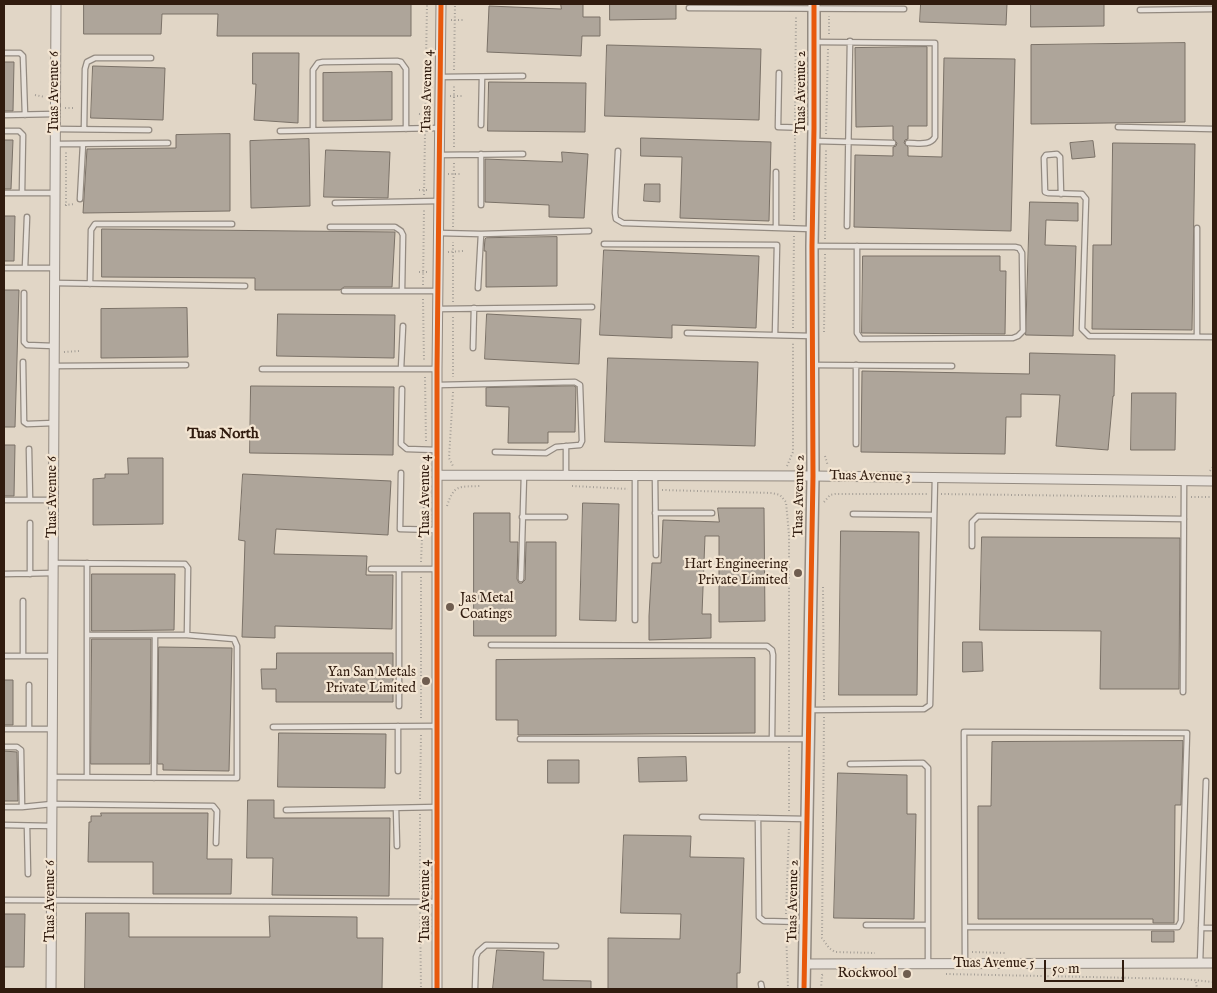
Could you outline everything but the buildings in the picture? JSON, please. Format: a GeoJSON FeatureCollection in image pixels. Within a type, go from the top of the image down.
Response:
{"type":"FeatureCollection","features":[{"type":"Feature","properties":{"kind":"street","name":"Tuas Avenue 6"},"geometry":{"type":"LineString","coordinates":[[51,989],[56,4]]}},
{"type":"Feature","properties":{"kind":"street","name":"Tuas Avenue 4"},"geometry":{"type":"LineString","coordinates":[[437,989],[437,369],[441,4]]}},
{"type":"Feature","properties":{"kind":"street","name":"Tuas Avenue 2"},"geometry":{"type":"LineString","coordinates":[[804,989],[813,476],[812,229],[814,6]]}},
{"type":"Feature","properties":{"kind":"street","name":"Tuas Avenue 3"},"geometry":{"type":"LineString","coordinates":[[437,475],[813,476],[1213,482]]}},
{"type":"Feature","properties":{"kind":"street","name":"Tuas Avenue 5"},"geometry":{"type":"LineString","coordinates":[[804,964],[1213,963]]}},
{"type":"Feature","properties":{"kind":"lane"},"geometry":{"type":"LineString","coordinates":[[689,8],[775,6],[829,8],[850,6],[904,9]]}},
{"type":"Feature","properties":{"kind":"lane"},"geometry":{"type":"LineString","coordinates":[[1140,10],[1198,7],[1213,9]]}},
{"type":"Feature","properties":{"kind":"lane"},"geometry":{"type":"LineString","coordinates":[[847,226],[850,41]]}},
{"type":"Feature","properties":{"kind":"lane"},"geometry":{"type":"LineString","coordinates":[[814,42],[935,43],[936,137],[929,143],[908,143]]}},
{"type":"Feature","properties":{"kind":"lane"},"geometry":{"type":"LineString","coordinates":[[4,53],[20,53],[23,56],[25,115]]}},
{"type":"Feature","properties":{"kind":"lane"},"geometry":{"type":"LineString","coordinates":[[84,129],[85,69],[87,62],[95,58],[151,58]]}},
{"type":"Feature","properties":{"kind":"lane"},"geometry":{"type":"LineString","coordinates":[[313,130],[313,70],[318,63],[332,62],[401,62],[406,69],[406,129]]}},
{"type":"Feature","properties":{"kind":"lane"},"geometry":{"type":"LineString","coordinates":[[779,73],[778,127],[814,128]]}},
{"type":"Feature","properties":{"kind":"lane"},"geometry":{"type":"LineString","coordinates":[[440,78],[524,76]]}},
{"type":"Feature","properties":{"kind":"lane"},"geometry":{"type":"LineString","coordinates":[[481,125],[482,77]]}},
{"type":"Feature","properties":{"kind":"lane"},"geometry":{"type":"LineString","coordinates":[[4,115],[55,114]]}},
{"type":"Feature","properties":{"kind":"lane"},"geometry":{"type":"LineString","coordinates":[[1118,127],[1213,129]]}},
{"type":"Feature","properties":{"kind":"lane"},"geometry":{"type":"LineString","coordinates":[[280,131],[439,128]]}},
{"type":"Feature","properties":{"kind":"lane"},"geometry":{"type":"LineString","coordinates":[[55,129],[149,130]]}},
{"type":"Feature","properties":{"kind":"lane"},"geometry":{"type":"LineString","coordinates":[[4,131],[19,131],[23,135],[22,193]]}},
{"type":"Feature","properties":{"kind":"lane"},"geometry":{"type":"LineString","coordinates":[[814,141],[893,143]]}},
{"type":"Feature","properties":{"kind":"lane"},"geometry":{"type":"LineString","coordinates":[[55,144],[168,143]]}},
{"type":"Feature","properties":{"kind":"lane"},"geometry":{"type":"LineString","coordinates":[[80,202],[83,144]]}},
{"type":"Feature","properties":{"kind":"lane"},"geometry":{"type":"LineString","coordinates":[[618,151],[615,213],[616,219],[623,223],[812,229]]}},
{"type":"Feature","properties":{"kind":"lane"},"geometry":{"type":"LineString","coordinates":[[480,205],[481,154]]}},
{"type":"Feature","properties":{"kind":"lane"},"geometry":{"type":"LineString","coordinates":[[439,155],[523,154]]}},
{"type":"Feature","properties":{"kind":"lane"},"geometry":{"type":"LineString","coordinates":[[1061,194],[1060,157],[1057,154],[1048,154],[1044,158],[1044,189],[1048,193],[1061,194],[1082,194],[1086,199],[1082,329],[1086,334],[1089,336],[1213,337]]}},
{"type":"Feature","properties":{"kind":"lane"},"geometry":{"type":"LineString","coordinates":[[776,172],[776,228]]}},
{"type":"Feature","properties":{"kind":"lane"},"geometry":{"type":"LineString","coordinates":[[4,193],[55,193]]}},
{"type":"Feature","properties":{"kind":"lane"},"geometry":{"type":"LineString","coordinates":[[335,204],[438,202]]}},
{"type":"Feature","properties":{"kind":"lane"},"geometry":{"type":"LineString","coordinates":[[25,268],[27,217]]}},
{"type":"Feature","properties":{"kind":"lane"},"geometry":{"type":"LineString","coordinates":[[90,284],[91,230],[95,224],[232,224]]}},
{"type":"Feature","properties":{"kind":"lane"},"geometry":{"type":"LineString","coordinates":[[330,227],[395,227],[401,231],[403,235],[402,291]]}},
{"type":"Feature","properties":{"kind":"lane"},"geometry":{"type":"LineString","coordinates":[[1197,228],[1197,337]]}},
{"type":"Feature","properties":{"kind":"lane"},"geometry":{"type":"LineString","coordinates":[[439,233],[481,234],[589,230]]}},
{"type":"Feature","properties":{"kind":"lane"},"geometry":{"type":"LineString","coordinates":[[478,288],[481,234]]}},
{"type":"Feature","properties":{"kind":"lane"},"geometry":{"type":"LineString","coordinates":[[604,244],[777,245],[774,335]]}},
{"type":"Feature","properties":{"kind":"lane"},"geometry":{"type":"LineString","coordinates":[[812,246],[857,246],[1019,248],[1022,252],[1023,331],[1013,338],[860,339],[857,333],[857,246]]}},
{"type":"Feature","properties":{"kind":"lane"},"geometry":{"type":"LineString","coordinates":[[4,268],[55,268]]}},
{"type":"Feature","properties":{"kind":"lane"},"geometry":{"type":"LineString","coordinates":[[55,283],[245,286]]}},
{"type":"Feature","properties":{"kind":"lane"},"geometry":{"type":"LineString","coordinates":[[344,291],[438,291]]}},
{"type":"Feature","properties":{"kind":"lane"},"geometry":{"type":"LineString","coordinates":[[24,293],[24,342],[27,345],[54,349]]}},
{"type":"Feature","properties":{"kind":"lane"},"geometry":{"type":"LineString","coordinates":[[474,308],[474,348]]}},
{"type":"Feature","properties":{"kind":"lane"},"geometry":{"type":"LineString","coordinates":[[438,309],[592,308]]}},
{"type":"Feature","properties":{"kind":"lane"},"geometry":{"type":"LineString","coordinates":[[401,369],[403,326]]}},
{"type":"Feature","properties":{"kind":"lane"},"geometry":{"type":"LineString","coordinates":[[686,333],[812,336]]}},
{"type":"Feature","properties":{"kind":"lane"},"geometry":{"type":"LineString","coordinates":[[23,362],[24,422],[28,424],[54,423]]}},
{"type":"Feature","properties":{"kind":"lane"},"geometry":{"type":"LineString","coordinates":[[54,366],[186,365]]}},
{"type":"Feature","properties":{"kind":"lane"},"geometry":{"type":"LineString","coordinates":[[812,365],[952,366]]}},
{"type":"Feature","properties":{"kind":"lane"},"geometry":{"type":"LineString","coordinates":[[856,365],[856,444]]}},
{"type":"Feature","properties":{"kind":"lane"},"geometry":{"type":"LineString","coordinates":[[262,369],[437,369]]}},
{"type":"Feature","properties":{"kind":"lane"},"geometry":{"type":"LineString","coordinates":[[437,385],[578,383],[582,389],[582,441],[578,446],[556,447],[546,453],[495,452]]}},
{"type":"Feature","properties":{"kind":"lane"},"geometry":{"type":"LineString","coordinates":[[402,389],[401,444],[407,449],[437,450]]}},
{"type":"Feature","properties":{"kind":"lane"},"geometry":{"type":"LineString","coordinates":[[566,446],[566,475]]}},
{"type":"Feature","properties":{"kind":"lane"},"geometry":{"type":"LineString","coordinates":[[29,449],[30,500]]}},
{"type":"Feature","properties":{"kind":"lane"},"geometry":{"type":"LineString","coordinates":[[401,473],[400,529],[437,530]]}},
{"type":"Feature","properties":{"kind":"lane"},"geometry":{"type":"LineString","coordinates":[[521,579],[524,475]]}},
{"type":"Feature","properties":{"kind":"lane"},"geometry":{"type":"LineString","coordinates":[[635,476],[635,620]]}},
{"type":"Feature","properties":{"kind":"lane"},"geometry":{"type":"LineString","coordinates":[[655,476],[656,555]]}},
{"type":"Feature","properties":{"kind":"lane"},"geometry":{"type":"LineString","coordinates":[[809,710],[924,709],[930,705],[935,478]]}},
{"type":"Feature","properties":{"kind":"lane"},"geometry":{"type":"LineString","coordinates":[[1183,692],[1184,482]]}},
{"type":"Feature","properties":{"kind":"lane"},"geometry":{"type":"LineString","coordinates":[[4,500],[53,500]]}},
{"type":"Feature","properties":{"kind":"lane"},"geometry":{"type":"LineString","coordinates":[[655,513],[712,513]]}},
{"type":"Feature","properties":{"kind":"lane"},"geometry":{"type":"LineString","coordinates":[[853,514],[934,515]]}},
{"type":"Feature","properties":{"kind":"lane"},"geometry":{"type":"LineString","coordinates":[[972,546],[972,522],[978,516],[1184,519]]}},
{"type":"Feature","properties":{"kind":"lane"},"geometry":{"type":"LineString","coordinates":[[522,517],[564,517]]}},
{"type":"Feature","properties":{"kind":"lane"},"geometry":{"type":"LineString","coordinates":[[30,523],[30,574]]}},
{"type":"Feature","properties":{"kind":"lane"},"geometry":{"type":"LineString","coordinates":[[53,563],[183,563],[186,565],[188,635]]}},
{"type":"Feature","properties":{"kind":"lane"},"geometry":{"type":"LineString","coordinates":[[87,563],[87,777]]}},
{"type":"Feature","properties":{"kind":"lane"},"geometry":{"type":"LineString","coordinates":[[371,569],[437,569]]}},
{"type":"Feature","properties":{"kind":"lane"},"geometry":{"type":"LineString","coordinates":[[399,569],[399,706]]}},
{"type":"Feature","properties":{"kind":"lane"},"geometry":{"type":"LineString","coordinates":[[4,574],[53,573]]}},
{"type":"Feature","properties":{"kind":"lane"},"geometry":{"type":"LineString","coordinates":[[23,601],[23,656]]}},
{"type":"Feature","properties":{"kind":"lane"},"geometry":{"type":"LineString","coordinates":[[52,777],[237,778],[236,641],[230,638],[188,635],[87,636]]}},
{"type":"Feature","properties":{"kind":"lane"},"geometry":{"type":"LineString","coordinates":[[154,778],[156,636]]}},
{"type":"Feature","properties":{"kind":"lane"},"geometry":{"type":"LineString","coordinates":[[491,645],[766,646],[772,650],[773,656],[772,739]]}},
{"type":"Feature","properties":{"kind":"lane"},"geometry":{"type":"LineString","coordinates":[[4,656],[53,656]]}},
{"type":"Feature","properties":{"kind":"lane"},"geometry":{"type":"LineString","coordinates":[[29,686],[29,729]]}},
{"type":"Feature","properties":{"kind":"lane"},"geometry":{"type":"LineString","coordinates":[[273,726],[437,726]]}},
{"type":"Feature","properties":{"kind":"lane"},"geometry":{"type":"LineString","coordinates":[[398,726],[398,771]]}},
{"type":"Feature","properties":{"kind":"lane"},"geometry":{"type":"LineString","coordinates":[[4,729],[52,729]]}},
{"type":"Feature","properties":{"kind":"lane"},"geometry":{"type":"LineString","coordinates":[[965,927],[1178,927],[1181,921],[1187,733],[964,732],[965,964]]}},
{"type":"Feature","properties":{"kind":"lane"},"geometry":{"type":"LineString","coordinates":[[520,739],[808,739]]}},
{"type":"Feature","properties":{"kind":"lane"},"geometry":{"type":"LineString","coordinates":[[4,747],[17,747],[21,750],[22,807]]}},
{"type":"Feature","properties":{"kind":"lane"},"geometry":{"type":"LineString","coordinates":[[850,764],[923,763],[928,768],[928,964]]}},
{"type":"Feature","properties":{"kind":"lane"},"geometry":{"type":"LineString","coordinates":[[1200,964],[1206,780]]}},
{"type":"Feature","properties":{"kind":"lane"},"geometry":{"type":"LineString","coordinates":[[4,807],[52,804],[213,806],[217,811],[216,843]]}},
{"type":"Feature","properties":{"kind":"lane"},"geometry":{"type":"LineString","coordinates":[[286,810],[437,807]]}},
{"type":"Feature","properties":{"kind":"lane"},"geometry":{"type":"LineString","coordinates":[[396,808],[397,846]]}},
{"type":"Feature","properties":{"kind":"lane"},"geometry":{"type":"LineString","coordinates":[[702,817],[807,819]]}},
{"type":"Feature","properties":{"kind":"lane"},"geometry":{"type":"LineString","coordinates":[[758,818],[758,914],[760,920],[805,922]]}},
{"type":"Feature","properties":{"kind":"lane"},"geometry":{"type":"LineString","coordinates":[[4,825],[52,826]]}},
{"type":"Feature","properties":{"kind":"lane"},"geometry":{"type":"LineString","coordinates":[[27,826],[28,874]]}},
{"type":"Feature","properties":{"kind":"lane"},"geometry":{"type":"LineString","coordinates":[[4,900],[437,902]]}},
{"type":"Feature","properties":{"kind":"lane"},"geometry":{"type":"LineString","coordinates":[[866,925],[928,925]]}},
{"type":"Feature","properties":{"kind":"lane"},"geometry":{"type":"LineString","coordinates":[[1201,928],[1213,928]]}},
{"type":"Feature","properties":{"kind":"lane"},"geometry":{"type":"LineString","coordinates":[[475,989],[476,957],[478,952],[486,946],[556,946]]}},
{"type":"Feature","properties":{"kind":"path"},"geometry":{"type":"LineString","coordinates":[[421,989],[421,569],[426,450],[423,291],[428,4]]}},
{"type":"Feature","properties":{"kind":"path"},"geometry":{"type":"LineString","coordinates":[[824,335],[829,8]]}},
{"type":"Feature","properties":{"kind":"path"},"geometry":{"type":"LineString","coordinates":[[441,20],[464,20]]}},
{"type":"Feature","properties":{"kind":"path"},"geometry":{"type":"LineString","coordinates":[[440,96],[464,96]]}},
{"type":"Feature","properties":{"kind":"path"},"geometry":{"type":"LineString","coordinates":[[439,174],[462,174]]}},
{"type":"Feature","properties":{"kind":"path"},"geometry":{"type":"LineString","coordinates":[[55,205],[80,202]]}},
{"type":"Feature","properties":{"kind":"path"},"geometry":{"type":"LineString","coordinates":[[438,252],[463,252]]}},
{"type":"Feature","properties":{"kind":"path"},"geometry":{"type":"LineString","coordinates":[[54,349],[79,351]]}},
{"type":"Feature","properties":{"kind":"path"},"geometry":{"type":"LineString","coordinates":[[824,453],[826,461]]}},
{"type":"Feature","properties":{"kind":"path"},"geometry":{"type":"LineString","coordinates":[[1210,470],[1213,467]]}},
{"type":"Feature","properties":{"kind":"path"},"geometry":{"type":"LineString","coordinates":[[447,505],[453,490],[458,487],[486,486]]}},
{"type":"Feature","properties":{"kind":"path"},"geometry":{"type":"LineString","coordinates":[[570,486],[635,489]]}},
{"type":"Feature","properties":{"kind":"path"},"geometry":{"type":"LineString","coordinates":[[655,490],[772,493],[780,494],[786,502],[789,535],[789,819],[786,922],[788,989]]}},
{"type":"Feature","properties":{"kind":"path"},"geometry":{"type":"LineString","coordinates":[[823,507],[825,497],[835,494],[1213,497]]}},
{"type":"Feature","properties":{"kind":"path"},"geometry":{"type":"LineString","coordinates":[[786,502],[790,497]]}},
{"type":"Feature","properties":{"kind":"path"},"geometry":{"type":"LineString","coordinates":[[823,582],[822,938],[829,948],[835,952],[882,953]]}},
{"type":"Feature","properties":{"kind":"path"},"geometry":{"type":"LineString","coordinates":[[822,946],[826,943]]}},
{"type":"Feature","properties":{"kind":"path"},"geometry":{"type":"LineString","coordinates":[[965,952],[1004,953]]}},
{"type":"Feature","properties":{"kind":"path"},"geometry":{"type":"LineString","coordinates":[[821,989],[822,975],[830,972]]}},
{"type":"Feature","properties":{"kind":"path"},"geometry":{"type":"LineString","coordinates":[[938,974],[1183,979],[1213,982]]}},
{"type":"Feature","properties":{"kind":"path"},"geometry":{"type":"LineString","coordinates":[[1196,981],[1197,989]]}},
{"type":"Feature","properties":{"kind":"cycle path"},"geometry":{"type":"LineString","coordinates":[[437,989],[437,369],[441,4]]}},
{"type":"Feature","properties":{"kind":"cycle path"},"geometry":{"type":"LineString","coordinates":[[804,989],[813,476],[814,4]]}},
{"type":"Feature","properties":{"kind":"place","name":"Hart Engineering Private Limited"},"geometry":{"type":"Point","coordinates":[798,573]}},
{"type":"Feature","properties":{"kind":"place","name":"Jas Metal Coatings"},"geometry":{"type":"Point","coordinates":[450,607]}},
{"type":"Feature","properties":{"kind":"place","name":"Yan San Metals Private Limited"},"geometry":{"type":"Point","coordinates":[426,681]}},
{"type":"Feature","properties":{"kind":"place","name":"Rockwool"},"geometry":{"type":"Point","coordinates":[907,974]}},
{"type":"Feature","properties":{"kind":"district","name":"Tuas North"},"geometry":{"type":"Point","coordinates":[223,435]}}]}
